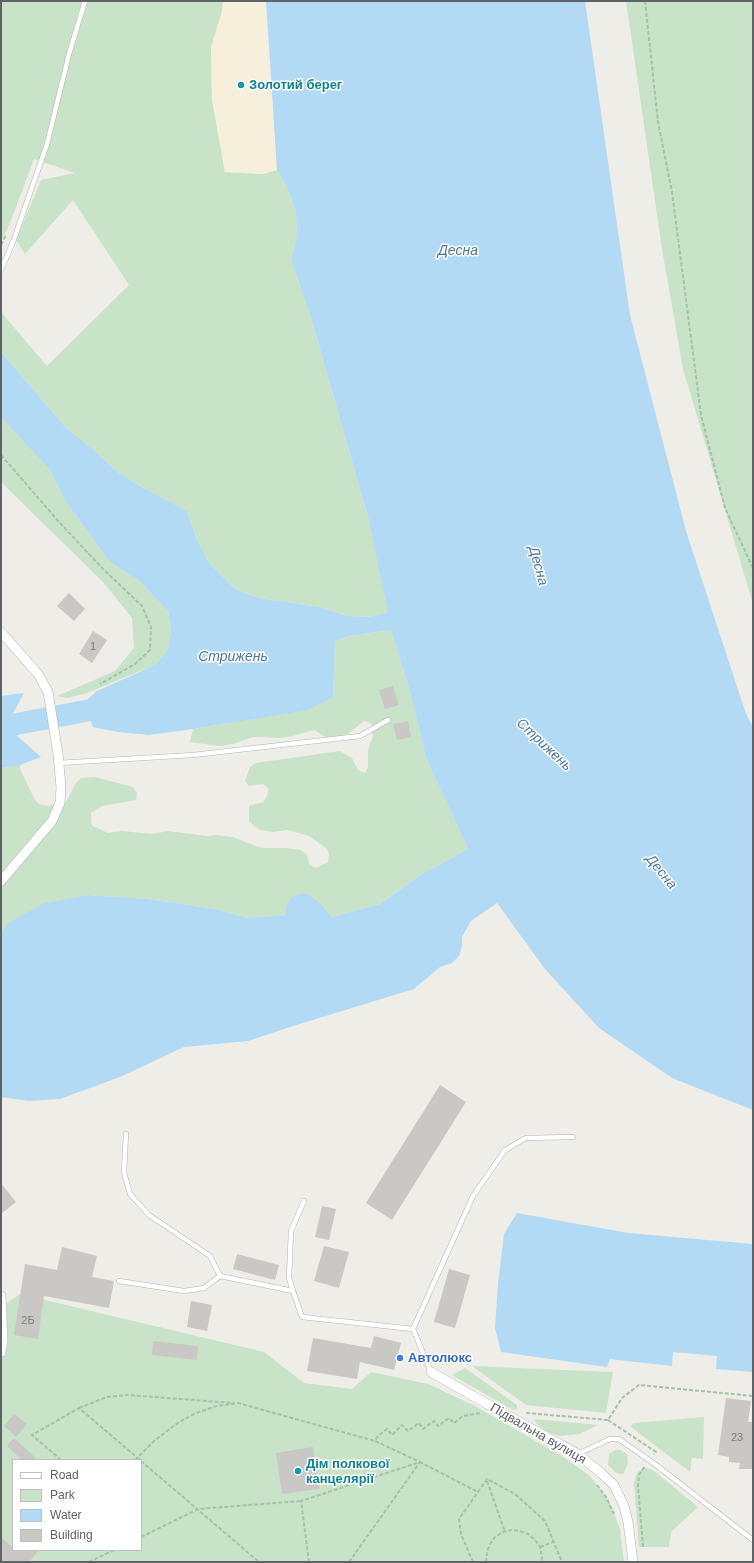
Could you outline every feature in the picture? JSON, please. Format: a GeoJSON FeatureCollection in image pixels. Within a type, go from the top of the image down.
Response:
{"type":"FeatureCollection","features":[{"type":"Feature","properties":{"kind":"street"},"geometry":{"type":"LineString","coordinates":[[1,632],[38,674],[48,692],[61,787],[60,803],[52,821],[1,881]]}},
{"type":"Feature","properties":{"kind":"street"},"geometry":{"type":"LineString","coordinates":[[1,1296],[3,1341],[1,1352]]}},
{"type":"Feature","properties":{"kind":"street","name":"Підвальна вулиця"},"geometry":{"type":"LineString","coordinates":[[431,1372],[578,1454],[614,1485],[625,1511],[633,1562]]}},
{"type":"Feature","properties":{"kind":"lane"},"geometry":{"type":"LineString","coordinates":[[1,270],[13,242],[47,144],[68,54],[85,1]]}},
{"type":"Feature","properties":{"kind":"lane"},"geometry":{"type":"LineString","coordinates":[[58,758],[193,755],[360,736],[388,720]]}},
{"type":"Feature","properties":{"kind":"lane"},"geometry":{"type":"LineString","coordinates":[[126,1134],[124,1172],[130,1194],[149,1215],[210,1256],[220,1276]]}},
{"type":"Feature","properties":{"kind":"lane"},"geometry":{"type":"LineString","coordinates":[[431,1372],[413,1329],[473,1196],[505,1150],[526,1138],[573,1137]]}},
{"type":"Feature","properties":{"kind":"lane"},"geometry":{"type":"LineString","coordinates":[[304,1200],[291,1231],[289,1278],[302,1318],[413,1329]]}},
{"type":"Feature","properties":{"kind":"lane"},"geometry":{"type":"LineString","coordinates":[[119,1281],[184,1291],[204,1288],[220,1276],[293,1292]]}},
{"type":"Feature","properties":{"kind":"lane"},"geometry":{"type":"LineString","coordinates":[[578,1454],[610,1439],[619,1439],[650,1460],[753,1540]]}},
{"type":"Feature","properties":{"kind":"path"},"geometry":{"type":"LineString","coordinates":[[645,1],[658,122],[672,192],[701,415],[725,508],[753,568]]}},
{"type":"Feature","properties":{"kind":"path"},"geometry":{"type":"LineString","coordinates":[[1,455],[59,522],[103,569],[142,606],[151,627],[150,650],[135,664],[100,684]]}},
{"type":"Feature","properties":{"kind":"path"},"geometry":{"type":"LineString","coordinates":[[608,1420],[622,1398],[639,1385],[753,1396]]}},
{"type":"Feature","properties":{"kind":"path"},"geometry":{"type":"LineString","coordinates":[[61,1459],[32,1435],[79,1408],[108,1397],[128,1394],[238,1403],[375,1441],[478,1492]]}},
{"type":"Feature","properties":{"kind":"path"},"geometry":{"type":"LineString","coordinates":[[79,1408],[136,1459],[155,1440],[184,1419],[217,1406],[238,1403]]}},
{"type":"Feature","properties":{"kind":"path"},"geometry":{"type":"LineString","coordinates":[[375,1441],[378,1436],[387,1429],[392,1435],[402,1425],[408,1431],[419,1423],[423,1429],[434,1421],[438,1426],[449,1418],[454,1423],[463,1416],[484,1412]]}},
{"type":"Feature","properties":{"kind":"path"},"geometry":{"type":"LineString","coordinates":[[522,1413],[608,1420],[656,1452],[639,1475],[638,1493],[643,1547]]}},
{"type":"Feature","properties":{"kind":"path"},"geometry":{"type":"LineString","coordinates":[[142,1537],[198,1509],[301,1501],[420,1462]]}},
{"type":"Feature","properties":{"kind":"path"},"geometry":{"type":"LineString","coordinates":[[349,1562],[420,1462]]}},
{"type":"Feature","properties":{"kind":"path"},"geometry":{"type":"LineString","coordinates":[[142,1463],[259,1562]]}},
{"type":"Feature","properties":{"kind":"path"},"geometry":{"type":"LineString","coordinates":[[473,1562],[461,1534],[459,1518],[487,1480]]}},
{"type":"Feature","properties":{"kind":"path"},"geometry":{"type":"LineString","coordinates":[[487,1480],[505,1532]]}},
{"type":"Feature","properties":{"kind":"path"},"geometry":{"type":"LineString","coordinates":[[487,1480],[515,1494],[545,1521],[562,1562]]}},
{"type":"Feature","properties":{"kind":"path"},"geometry":{"type":"LineString","coordinates":[[594,1481],[606,1497],[615,1517]]}},
{"type":"Feature","properties":{"kind":"path"},"geometry":{"type":"LineString","coordinates":[[301,1501],[309,1562]]}},
{"type":"Feature","properties":{"kind":"path"},"geometry":{"type":"LineString","coordinates":[[486,1562],[486,1552],[495,1537],[511,1530],[528,1534],[535,1540],[540,1547],[542,1556],[541,1562]]}},
{"type":"Feature","properties":{"kind":"path"},"geometry":{"type":"LineString","coordinates":[[540,1547],[554,1542]]}},
{"type":"Feature","properties":{"kind":"path"},"geometry":{"type":"LineString","coordinates":[[89,1562],[112,1551]]}},
{"type":"Feature","properties":{"kind":"green space"},"geometry":{"type":"Polygon","coordinates":[[[1,1],[223,1],[222,12],[211,47],[212,99],[225,172],[262,174],[277,170],[287,187],[296,211],[297,237],[291,259],[312,321],[368,517],[389,612],[369,617],[348,616],[319,607],[259,598],[235,589],[210,564],[197,540],[187,511],[140,486],[116,471],[94,450],[66,428],[1,352],[1,312],[47,366],[129,285],[73,200],[25,254],[16,240],[41,180],[75,173],[34,159],[10,223],[1,242],[1,1]]]}},
{"type":"Feature","properties":{"kind":"green space"},"geometry":{"type":"Polygon","coordinates":[[[626,1],[753,1],[753,604],[683,369],[662,249],[626,1]]]}},
{"type":"Feature","properties":{"kind":"green space"},"geometry":{"type":"Polygon","coordinates":[[[1,418],[50,470],[66,502],[110,562],[138,580],[168,611],[171,632],[168,650],[155,665],[87,693],[67,698],[57,696],[115,671],[134,648],[132,618],[103,582],[1,481],[1,418]]]}},
{"type":"Feature","properties":{"kind":"green space"},"geometry":{"type":"Polygon","coordinates":[[[391,630],[411,695],[426,758],[468,849],[422,874],[380,904],[332,917],[322,905],[310,895],[302,893],[286,907],[285,915],[248,918],[215,909],[148,899],[88,895],[1,934],[1,768],[20,765],[20,769],[35,800],[39,804],[47,806],[67,801],[75,784],[81,778],[95,777],[133,787],[137,793],[136,800],[102,806],[91,813],[91,823],[93,826],[108,833],[122,831],[152,834],[168,831],[207,836],[216,835],[232,837],[262,848],[286,848],[301,850],[307,855],[309,864],[316,868],[328,862],[329,854],[326,848],[309,836],[288,830],[273,832],[260,830],[254,826],[249,821],[249,806],[263,802],[269,789],[263,784],[249,786],[245,781],[250,767],[256,763],[340,751],[352,758],[358,770],[365,773],[368,767],[368,750],[373,736],[371,723],[364,721],[348,734],[341,737],[327,738],[314,730],[279,738],[253,737],[233,744],[219,746],[190,742],[193,729],[230,723],[333,697],[335,641],[349,636],[391,630]]]}},
{"type":"Feature","properties":{"kind":"green space"},"geometry":{"type":"Polygon","coordinates":[[[20,1294],[264,1352],[304,1383],[352,1389],[371,1372],[428,1384],[473,1405],[562,1456],[590,1476],[606,1497],[612,1508],[620,1530],[624,1562],[1,1562],[1,1307],[20,1294]]]}},
{"type":"Feature","properties":{"kind":"green space"},"geometry":{"type":"Polygon","coordinates":[[[472,1366],[613,1372],[606,1413],[526,1405],[472,1366]]]}},
{"type":"Feature","properties":{"kind":"green space"},"geometry":{"type":"Polygon","coordinates":[[[465,1368],[517,1405],[517,1409],[513,1410],[452,1375],[465,1368]]]}},
{"type":"Feature","properties":{"kind":"green space"},"geometry":{"type":"Polygon","coordinates":[[[704,1417],[703,1459],[692,1458],[690,1472],[631,1427],[634,1423],[704,1417]]]}},
{"type":"Feature","properties":{"kind":"green space"},"geometry":{"type":"Polygon","coordinates":[[[534,1419],[598,1425],[579,1434],[560,1436],[547,1432],[536,1423],[534,1419]]]}},
{"type":"Feature","properties":{"kind":"green space"},"geometry":{"type":"Polygon","coordinates":[[[615,1450],[620,1450],[627,1454],[628,1464],[623,1474],[616,1473],[608,1465],[609,1454],[615,1450]]]}},
{"type":"Feature","properties":{"kind":"green space"},"geometry":{"type":"Polygon","coordinates":[[[643,1468],[653,1470],[698,1507],[671,1532],[669,1547],[639,1547],[634,1482],[637,1473],[643,1468]]]}},
{"type":"Feature","properties":{"kind":"sand","name":"Золотий берег"},"geometry":{"type":"Polygon","coordinates":[[[223,1],[266,1],[277,170],[262,174],[225,172],[212,99],[211,47],[222,12],[223,1]]]}},
{"type":"Feature","properties":{"kind":"water","name":"Десна"},"geometry":{"type":"Polygon","coordinates":[[[266,1],[585,1],[630,315],[686,531],[746,714],[753,727],[753,1110],[672,1078],[599,1028],[545,969],[497,903],[471,921],[462,937],[462,946],[459,956],[452,963],[440,967],[414,989],[248,1041],[184,1047],[120,1077],[60,1099],[29,1101],[1,1097],[1,934],[7,924],[42,904],[88,895],[148,899],[215,909],[248,918],[285,915],[286,907],[292,897],[302,893],[310,895],[322,905],[332,917],[380,904],[422,874],[468,849],[426,758],[411,695],[391,630],[349,636],[335,641],[333,697],[308,710],[149,735],[118,732],[93,727],[88,711],[88,699],[97,691],[155,665],[168,650],[171,632],[168,611],[138,580],[110,562],[66,502],[50,470],[1,418],[1,352],[66,428],[94,450],[116,471],[140,486],[187,511],[197,540],[210,564],[235,589],[259,598],[319,607],[348,616],[369,617],[388,612],[368,517],[312,321],[291,259],[297,237],[296,211],[287,187],[277,170],[266,1]]]}},
{"type":"Feature","properties":{"kind":"water"},"geometry":{"type":"Polygon","coordinates":[[[24,693],[6,726],[41,757],[20,765],[1,768],[1,696],[24,693]]]}},
{"type":"Feature","properties":{"kind":"water"},"geometry":{"type":"Polygon","coordinates":[[[517,1213],[628,1233],[753,1244],[753,1372],[716,1369],[717,1356],[673,1352],[672,1366],[610,1359],[607,1367],[501,1352],[495,1328],[498,1283],[504,1234],[517,1213]]]}},
{"type":"Feature","properties":{"kind":"building"},"geometry":{"type":"Polygon","coordinates":[[[69,593],[85,609],[74,621],[57,606],[69,593]]]}},
{"type":"Feature","properties":{"kind":"building"},"geometry":{"type":"Polygon","coordinates":[[[93,631],[107,640],[92,663],[79,654],[93,631]]]}},
{"type":"Feature","properties":{"kind":"building"},"geometry":{"type":"Polygon","coordinates":[[[393,686],[399,705],[385,709],[379,690],[393,686]]]}},
{"type":"Feature","properties":{"kind":"building"},"geometry":{"type":"Polygon","coordinates":[[[408,721],[411,737],[397,740],[393,724],[408,721]]]}},
{"type":"Feature","properties":{"kind":"building"},"geometry":{"type":"Polygon","coordinates":[[[440,1085],[466,1102],[392,1220],[366,1203],[440,1085]]]}},
{"type":"Feature","properties":{"kind":"building"},"geometry":{"type":"Polygon","coordinates":[[[1,1183],[16,1202],[1,1214],[1,1183]]]}},
{"type":"Feature","properties":{"kind":"building"},"geometry":{"type":"Polygon","coordinates":[[[322,1206],[336,1209],[329,1240],[315,1237],[322,1206]]]}},
{"type":"Feature","properties":{"kind":"building"},"geometry":{"type":"Polygon","coordinates":[[[324,1246],[349,1252],[339,1288],[314,1281],[324,1246]]]}},
{"type":"Feature","properties":{"kind":"building"},"geometry":{"type":"Polygon","coordinates":[[[62,1247],[97,1256],[92,1277],[114,1281],[109,1308],[44,1296],[38,1339],[14,1335],[25,1264],[57,1270],[62,1247]]]}},
{"type":"Feature","properties":{"kind":"building"},"geometry":{"type":"Polygon","coordinates":[[[237,1254],[279,1265],[275,1280],[233,1269],[237,1254]]]}},
{"type":"Feature","properties":{"kind":"building"},"geometry":{"type":"Polygon","coordinates":[[[449,1269],[470,1275],[455,1328],[434,1322],[449,1269]]]}},
{"type":"Feature","properties":{"kind":"building"},"geometry":{"type":"Polygon","coordinates":[[[191,1301],[212,1305],[207,1331],[187,1327],[191,1301]]]}},
{"type":"Feature","properties":{"kind":"building"},"geometry":{"type":"Polygon","coordinates":[[[374,1336],[401,1343],[394,1370],[360,1362],[357,1379],[307,1371],[313,1338],[371,1348],[374,1336]]]}},
{"type":"Feature","properties":{"kind":"building"},"geometry":{"type":"Polygon","coordinates":[[[153,1341],[198,1346],[197,1360],[152,1355],[153,1341]]]}},
{"type":"Feature","properties":{"kind":"building"},"geometry":{"type":"Polygon","coordinates":[[[726,1398],[751,1401],[748,1422],[753,1422],[753,1469],[739,1469],[740,1463],[729,1462],[729,1457],[718,1455],[726,1398]]]}},
{"type":"Feature","properties":{"kind":"building"},"geometry":{"type":"Polygon","coordinates":[[[14,1414],[27,1424],[16,1437],[4,1426],[14,1414]]]}},
{"type":"Feature","properties":{"kind":"building"},"geometry":{"type":"Polygon","coordinates":[[[14,1438],[37,1459],[21,1459],[7,1446],[14,1438]]]}},
{"type":"Feature","properties":{"kind":"building","name":"Дім полкової канцелярії"},"geometry":{"type":"Polygon","coordinates":[[[313,1447],[319,1489],[282,1494],[276,1453],[313,1447]]]}},
{"type":"Feature","properties":{"kind":"building"},"geometry":{"type":"Polygon","coordinates":[[[1,1537],[12,1547],[12,1551],[38,1551],[29,1562],[1,1562],[1,1537]]]}},
{"type":"Feature","properties":{"kind":"waterway","name":"Стрижень"},"geometry":{"type":"LineString","coordinates":[[1,727],[117,705]]}},
{"type":"Feature","properties":{"kind":"place","name":"Золотий берег"},"geometry":{"type":"Point","coordinates":[241,85]}},
{"type":"Feature","properties":{"kind":"place","name":"Автолюкс"},"geometry":{"type":"Point","coordinates":[400,1358]}},
{"type":"Feature","properties":{"kind":"place","name":"Дім полкової канцелярії"},"geometry":{"type":"Point","coordinates":[298,1471]}}]}
